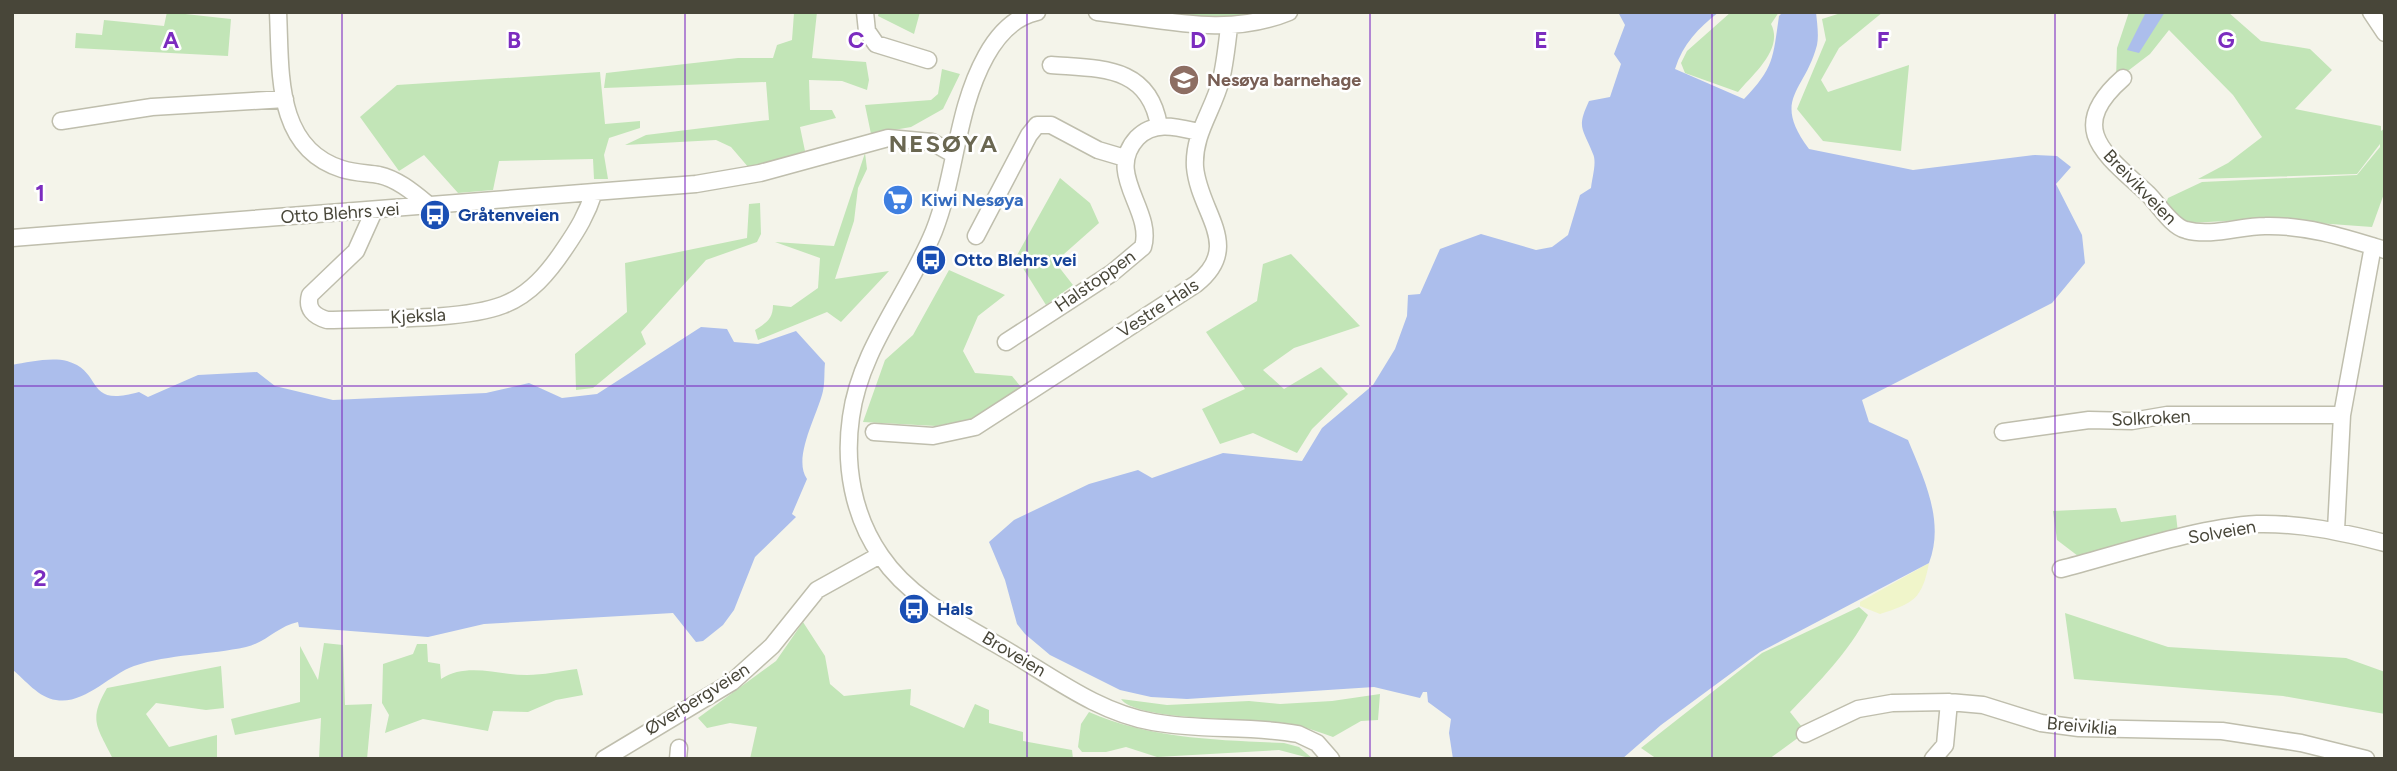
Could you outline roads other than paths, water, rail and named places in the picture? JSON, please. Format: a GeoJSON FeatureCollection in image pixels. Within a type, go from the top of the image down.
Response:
{"type":"FeatureCollection","features":[{"type":"Feature","properties":{"kind":"street"},"geometry":{"type":"LineString","coordinates":[[278,12],[285,99],[292,128],[311,152],[340,169],[388,178],[430,206]]}},
{"type":"Feature","properties":{"kind":"street"},"geometry":{"type":"LineString","coordinates":[[865,12],[869,38],[876,44],[928,61]]}},
{"type":"Feature","properties":{"kind":"street","name":"Broveien"},"geometry":{"type":"LineString","coordinates":[[1036,12],[1011,25],[992,44],[978,72],[933,231],[868,363],[851,416],[849,446],[853,489],[863,524],[880,555],[899,579],[938,609],[1094,702],[1152,722],[1298,734],[1317,743],[1331,759]]}},
{"type":"Feature","properties":{"kind":"street"},"geometry":{"type":"LineString","coordinates":[[1097,12],[1229,27],[1289,12]]}},
{"type":"Feature","properties":{"kind":"street"},"geometry":{"type":"LineString","coordinates":[[2371,12],[2385,33]]}},
{"type":"Feature","properties":{"kind":"street","name":"Vestre Hals"},"geometry":{"type":"LineString","coordinates":[[874,432],[933,436],[975,427],[1204,277],[1220,252],[1219,240],[1199,187],[1196,171],[1199,132],[1220,82],[1229,27]]}},
{"type":"Feature","properties":{"kind":"street"},"geometry":{"type":"LineString","coordinates":[[1051,65],[1109,71],[1132,78],[1152,100],[1159,126]]}},
{"type":"Feature","properties":{"kind":"street","name":"Breivikveien"},"geometry":{"type":"LineString","coordinates":[[2123,78],[2097,107],[2092,129],[2105,152],[2179,228],[2201,232],[2288,226],[2343,236],[2379,248]]}},
{"type":"Feature","properties":{"kind":"street"},"geometry":{"type":"LineString","coordinates":[[61,121],[152,107],[285,99]]}},
{"type":"Feature","properties":{"kind":"street"},"geometry":{"type":"LineString","coordinates":[[976,236],[1029,135],[1037,125],[1051,125],[1098,150],[1125,158],[1140,136],[1159,126],[1199,132]]}},
{"type":"Feature","properties":{"kind":"street"},"geometry":{"type":"LineString","coordinates":[[932,142],[944,136],[958,137]]}},
{"type":"Feature","properties":{"kind":"street","name":"Otto Blehrs vei"},"geometry":{"type":"LineString","coordinates":[[12,238],[374,211],[730,180],[888,138],[932,142],[953,154]]}},
{"type":"Feature","properties":{"kind":"street","name":"Halstoppen"},"geometry":{"type":"LineString","coordinates":[[1006,342],[1112,273],[1143,247],[1144,226],[1129,188],[1125,158]]}},
{"type":"Feature","properties":{"kind":"street","name":"Kjeksla"},"geometry":{"type":"LineString","coordinates":[[374,211],[356,251],[310,295],[311,311],[318,318],[327,320],[448,314],[504,305],[540,281],[550,269],[586,217],[594,192]]}},
{"type":"Feature","properties":{"kind":"street"},"geometry":{"type":"LineString","coordinates":[[2336,530],[2342,415],[2379,248]]}},
{"type":"Feature","properties":{"kind":"street","name":"Solkroken"},"geometry":{"type":"LineString","coordinates":[[2003,432],[2089,420],[2132,421],[2167,415],[2342,415]]}},
{"type":"Feature","properties":{"kind":"street","name":"Solveien"},"geometry":{"type":"LineString","coordinates":[[2061,569],[2213,531],[2255,524],[2336,530],[2385,543]]}},
{"type":"Feature","properties":{"kind":"street","name":"Øverbergveien"},"geometry":{"type":"LineString","coordinates":[[604,759],[732,682],[772,646],[817,590],[880,555]]}},
{"type":"Feature","properties":{"kind":"street"},"geometry":{"type":"LineString","coordinates":[[1933,759],[1945,744],[1949,702]]}},
{"type":"Feature","properties":{"kind":"street","name":"Breiviklia"},"geometry":{"type":"LineString","coordinates":[[1805,734],[1858,709],[1892,703],[1949,702],[1983,705],[2040,723],[2079,728],[2222,731],[2301,743],[2366,759]]}},
{"type":"Feature","properties":{"kind":"water"},"geometry":{"type":"Polygon","coordinates":[[[1618,12],[1719,12],[1692,37],[1675,69],[1744,99],[1767,70],[1779,16],[1783,12],[1816,12],[1817,45],[1792,106],[1798,132],[1809,149],[1913,170],[2035,155],[2057,156],[2071,167],[2056,184],[2082,235],[2085,263],[2052,303],[1862,400],[1869,422],[1908,440],[1926,485],[1934,516],[1935,532],[1929,563],[1760,652],[1661,725],[1622,759],[1453,759],[1449,733],[1451,719],[1428,702],[1427,692],[1423,692],[1420,698],[1374,687],[1187,699],[1151,697],[1120,690],[1050,655],[1025,634],[1017,624],[1005,580],[989,542],[1014,520],[1089,484],[1138,470],[1152,478],[1223,453],[1302,461],[1322,428],[1373,385],[1395,349],[1407,316],[1408,295],[1420,294],[1440,249],[1481,234],[1536,250],[1552,247],[1568,235],[1580,195],[1591,188],[1594,170],[1594,157],[1582,128],[1583,117],[1589,101],[1610,97],[1621,64],[1614,54],[1625,25],[1618,12]]]}},
{"type":"Feature","properties":{"kind":"water"},"geometry":{"type":"Polygon","coordinates":[[[2146,12],[2165,12],[2139,53],[2127,50],[2146,12]]]}},
{"type":"Feature","properties":{"kind":"water"},"geometry":{"type":"Polygon","coordinates":[[[701,327],[727,329],[734,342],[758,344],[796,331],[825,363],[823,391],[804,448],[802,460],[807,479],[792,514],[796,517],[755,557],[734,610],[723,625],[703,641],[696,642],[673,613],[484,624],[428,637],[299,627],[298,622],[246,647],[161,659],[134,666],[86,694],[66,700],[44,696],[12,669],[12,365],[32,361],[67,361],[79,366],[102,392],[121,396],[139,392],[148,397],[198,375],[257,372],[275,386],[333,400],[486,393],[529,383],[562,398],[597,394],[701,327]]]}},
{"type":"Feature","properties":{"kind":"place","name":"Nesøya barnehage"},"geometry":{"type":"Point","coordinates":[1184,80]}},
{"type":"Feature","properties":{"kind":"place","name":"Kiwi Nesøya"},"geometry":{"type":"Point","coordinates":[898,200]}},
{"type":"Feature","properties":{"kind":"place","name":"Gråtenveien"},"geometry":{"type":"Point","coordinates":[435,215]}},
{"type":"Feature","properties":{"kind":"place","name":"Otto Blehrs vei"},"geometry":{"type":"Point","coordinates":[931,260]}},
{"type":"Feature","properties":{"kind":"place","name":"Hals"},"geometry":{"type":"Point","coordinates":[914,609]}},
{"type":"Feature","properties":{"kind":"district","name":"NESØYA"},"geometry":{"type":"Point","coordinates":[944,144]}}]}
